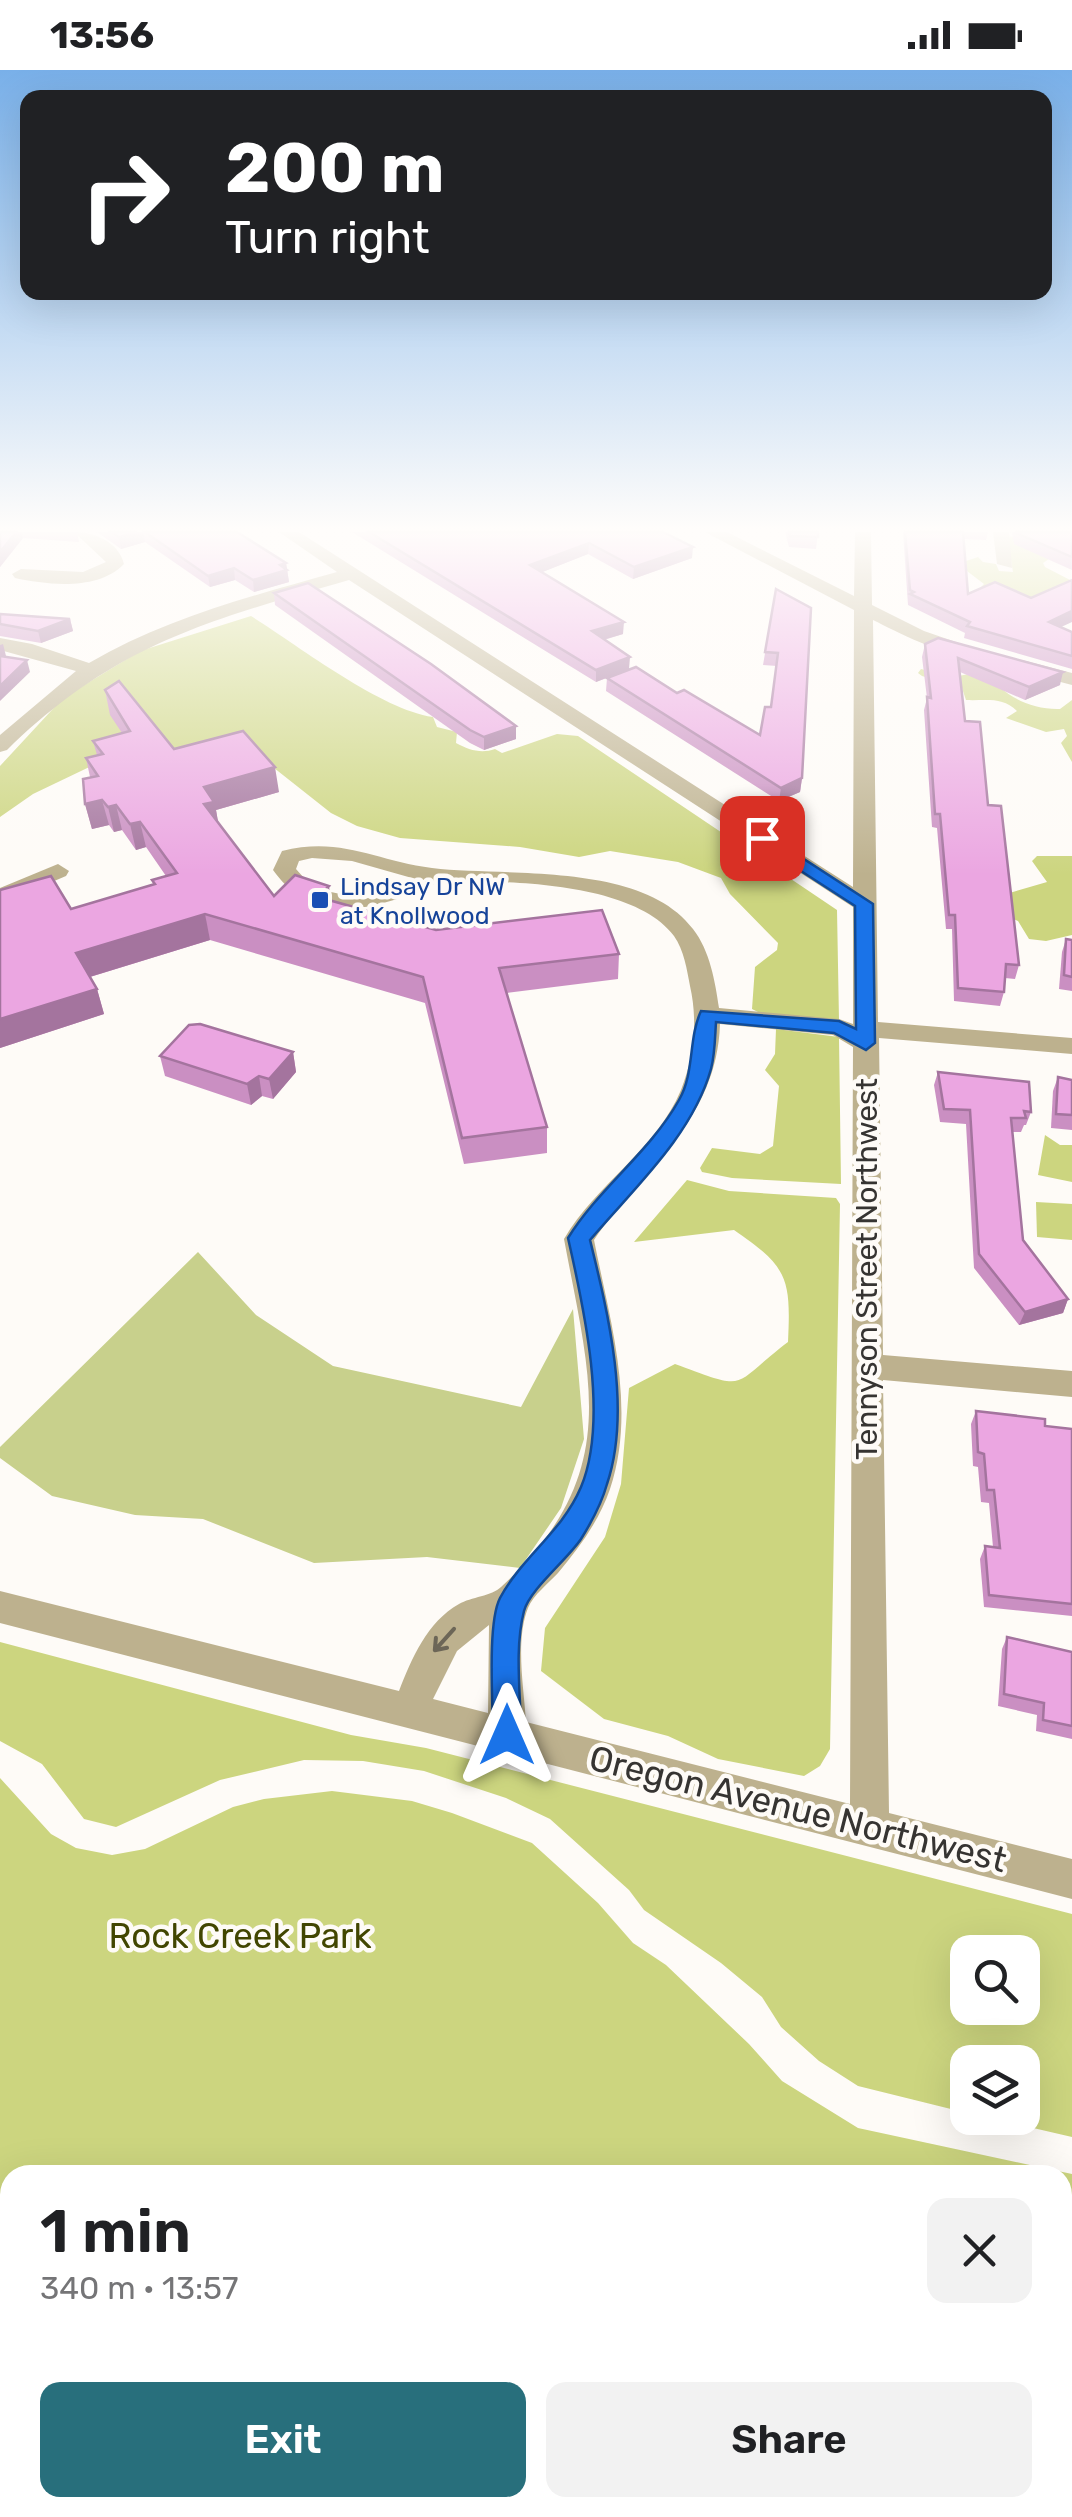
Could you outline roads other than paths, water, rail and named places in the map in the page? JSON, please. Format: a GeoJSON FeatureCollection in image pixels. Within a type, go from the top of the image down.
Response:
{"type":"FeatureCollection","features":[{"type":"Feature","properties":{"kind":"street"},"geometry":{"type":"LineString","coordinates":[[8,646],[87,669]]}},
{"type":"Feature","properties":{"kind":"street"},"geometry":{"type":"LineString","coordinates":[[0,746],[41,704],[87,669],[134,646]]}},
{"type":"Feature","properties":{"kind":"street"},"geometry":{"type":"LineString","coordinates":[[462,646],[864,904]]}},
{"type":"Feature","properties":{"kind":"street","name":"Tennyson Street Northwest"},"geometry":{"type":"LineString","coordinates":[[863,646],[870,1825]]}},
{"type":"Feature","properties":{"kind":"street"},"geometry":{"type":"LineString","coordinates":[[952,646],[1072,679]]}},
{"type":"Feature","properties":{"kind":"street"},"geometry":{"type":"LineString","coordinates":[[434,876],[374,900],[344,902],[304,892],[284,870],[290,856],[316,848],[334,849],[434,876],[567,884],[646,905],[680,928],[692,946],[708,1016],[702,1065],[691,1096],[669,1133],[579,1238],[597,1316],[604,1380],[602,1454],[590,1497],[571,1532],[511,1604],[506,1655],[507,1735]]}},
{"type":"Feature","properties":{"kind":"street"},"geometry":{"type":"LineString","coordinates":[[0,897],[58,871]]}},
{"type":"Feature","properties":{"kind":"street"},"geometry":{"type":"LineString","coordinates":[[708,1016],[839,1027],[865,1036],[1072,1046]]}},
{"type":"Feature","properties":{"kind":"street"},"geometry":{"type":"LineString","coordinates":[[868,1366],[1072,1384]]}},
{"type":"Feature","properties":{"kind":"street"},"geometry":{"type":"LineString","coordinates":[[410,1710],[427,1661],[451,1631],[486,1606],[511,1604]]}},
{"type":"Feature","properties":{"kind":"street","name":"Oregon Avenue Northwest"},"geometry":{"type":"LineString","coordinates":[[0,1607],[1072,1879]]}},
{"type":"Feature","properties":{"kind":"place","name":"Lindsay Dr NW at Knollwood"},"geometry":{"type":"Point","coordinates":[320,900]}},
{"type":"Feature","properties":{"kind":"park label","name":"Rock Creek Park"},"geometry":{"type":"Point","coordinates":[240,1936]}}]}
